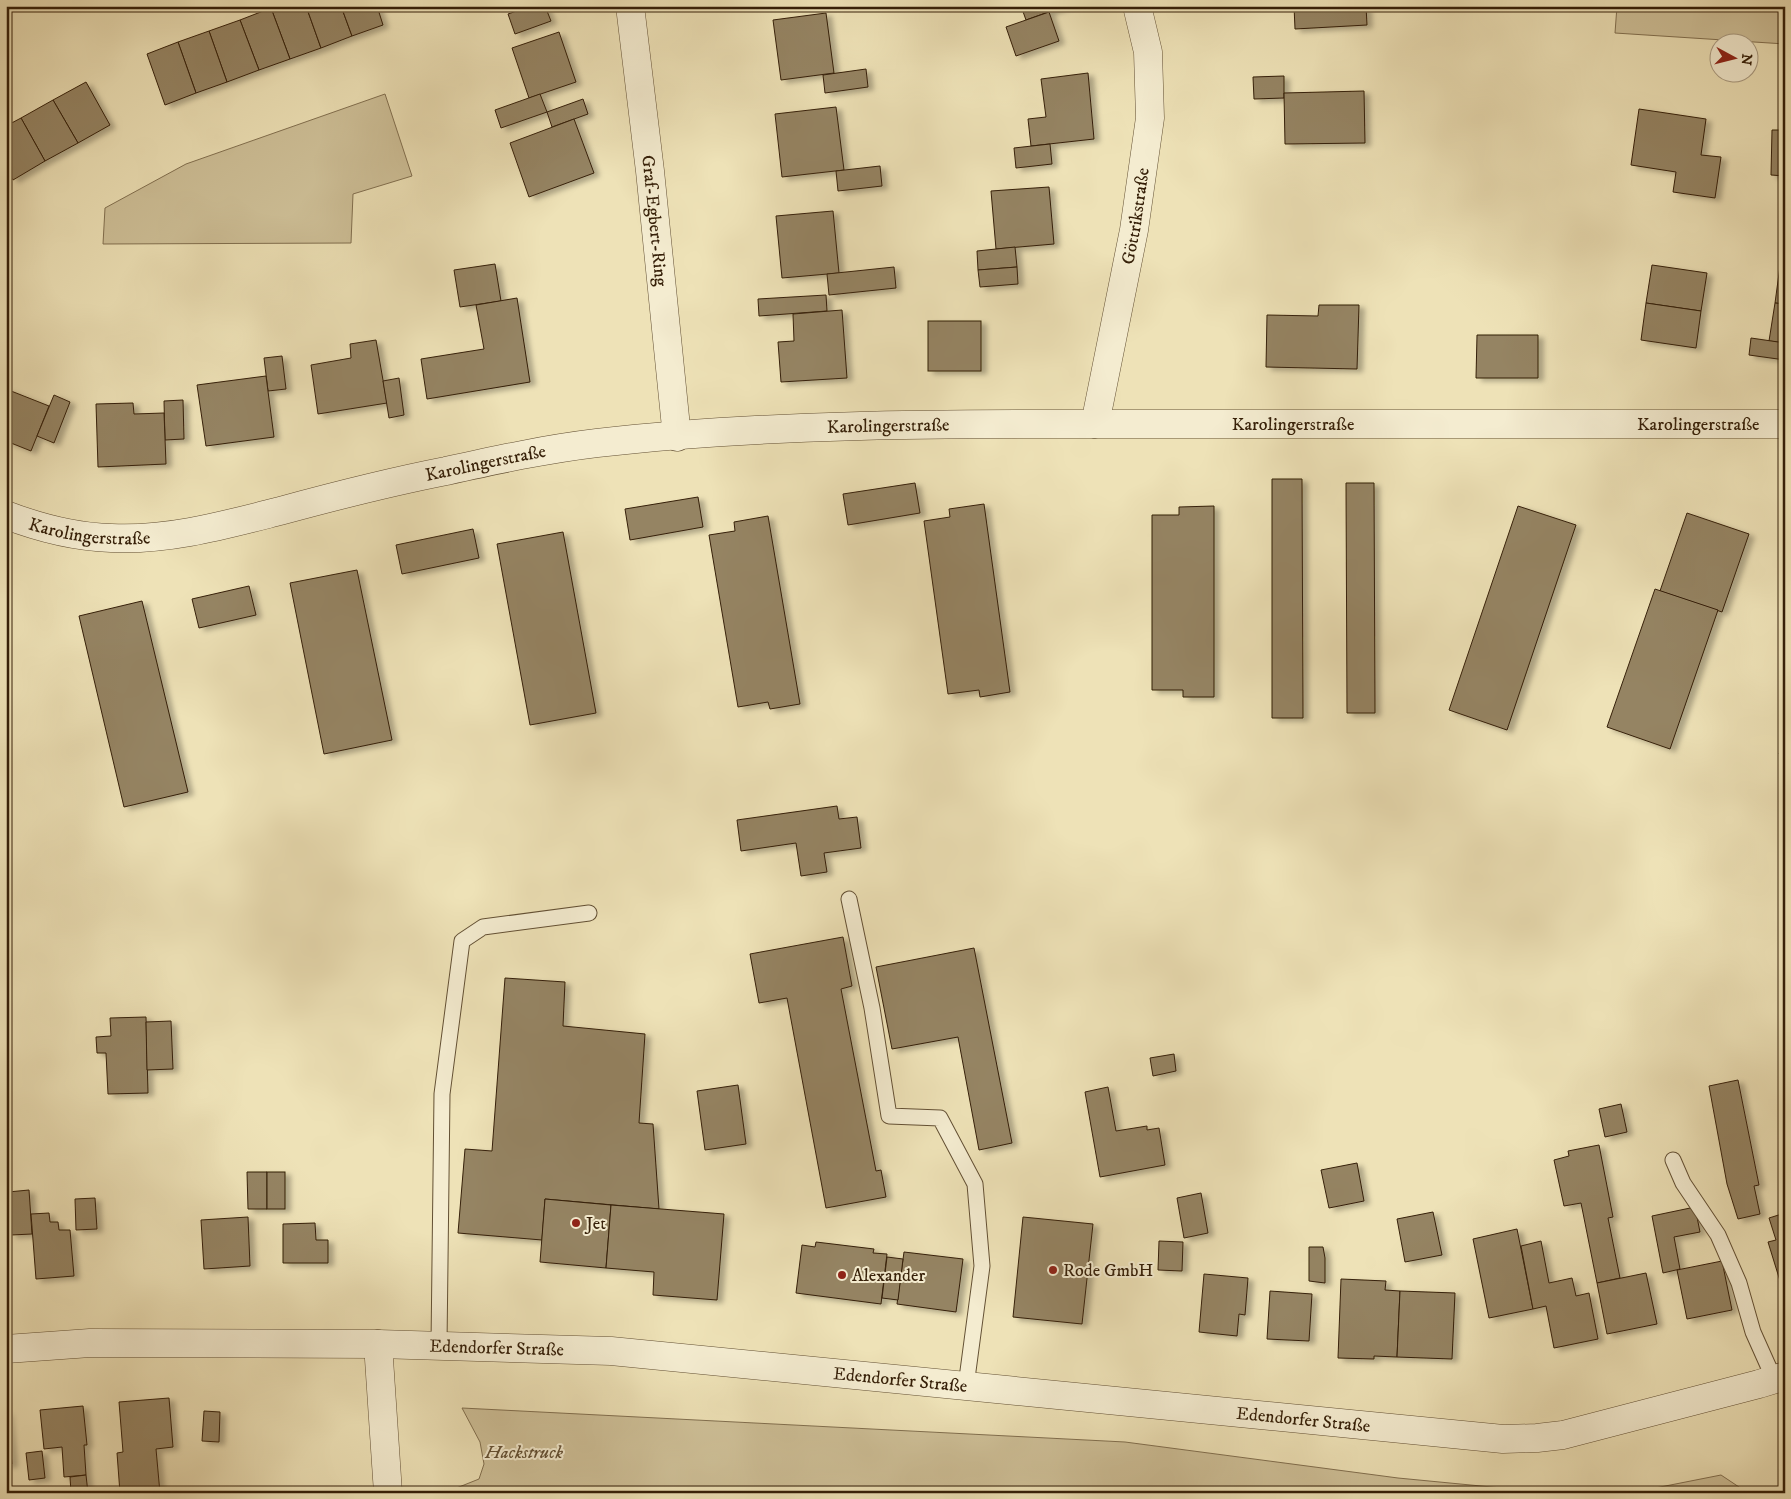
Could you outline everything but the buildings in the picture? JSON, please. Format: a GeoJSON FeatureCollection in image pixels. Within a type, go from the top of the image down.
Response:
{"type":"FeatureCollection","features":[{"type":"Feature","properties":{"kind":"street","name":"Graf-Egbert-Ring"},"geometry":{"type":"LineString","coordinates":[[630,6],[651,180],[677,436]]}},
{"type":"Feature","properties":{"kind":"street","name":"Göttrikstraße"},"geometry":{"type":"LineString","coordinates":[[1095,424],[1134,230],[1150,118],[1148,52],[1137,6]]}},
{"type":"Feature","properties":{"kind":"street","name":"Karolingerstraße"},"geometry":{"type":"LineString","coordinates":[[8,521],[92,537],[136,538],[168,535],[242,520],[390,482],[489,462],[596,444],[780,429],[1095,424],[1785,424]]}},
{"type":"Feature","properties":{"kind":"street","name":"Edendorfer Straße"},"geometry":{"type":"LineString","coordinates":[[6,1349],[90,1343],[378,1344],[611,1351],[1502,1439],[1563,1435],[1779,1378]]}},
{"type":"Feature","properties":{"kind":"street"},"geometry":{"type":"LineString","coordinates":[[378,1344],[388,1493]]}},
{"type":"Feature","properties":{"kind":"lane"},"geometry":{"type":"LineString","coordinates":[[849,899],[872,1008],[889,1116],[940,1118],[974,1184],[982,1266],[966,1386]]}},
{"type":"Feature","properties":{"kind":"lane"},"geometry":{"type":"LineString","coordinates":[[439,1345],[442,1094],[462,941],[483,927],[589,913]]}},
{"type":"Feature","properties":{"kind":"lane"},"geometry":{"type":"LineString","coordinates":[[1673,1160],[1683,1183],[1718,1235],[1739,1284],[1753,1332],[1779,1378]]}},
{"type":"Feature","properties":{"kind":"green space"},"geometry":{"type":"Polygon","coordinates":[[[1617,6],[1785,6],[1785,44],[1758,42],[1758,32],[1708,32],[1708,39],[1615,33],[1617,6]]]}},
{"type":"Feature","properties":{"kind":"green space"},"geometry":{"type":"Polygon","coordinates":[[[385,94],[412,176],[353,194],[351,243],[103,244],[105,208],[186,164],[385,94]]]}},
{"type":"Feature","properties":{"kind":"green space","name":"Hackstruck"},"geometry":{"type":"Polygon","coordinates":[[[462,1408],[1125,1442],[1398,1478],[1512,1489],[1529,1493],[450,1493],[454,1489],[479,1479],[484,1464],[480,1442],[462,1408]]]}},
{"type":"Feature","properties":{"kind":"green space"},"geometry":{"type":"Polygon","coordinates":[[[1721,1475],[1748,1493],[1630,1493],[1721,1475]]]}},
{"type":"Feature","properties":{"kind":"place","name":"Jet"},"geometry":{"type":"Point","coordinates":[576,1223]}},
{"type":"Feature","properties":{"kind":"place","name":"Rode GmbH"},"geometry":{"type":"Point","coordinates":[1053,1270]}},
{"type":"Feature","properties":{"kind":"place","name":"Alexander"},"geometry":{"type":"Point","coordinates":[842,1275]}}]}
